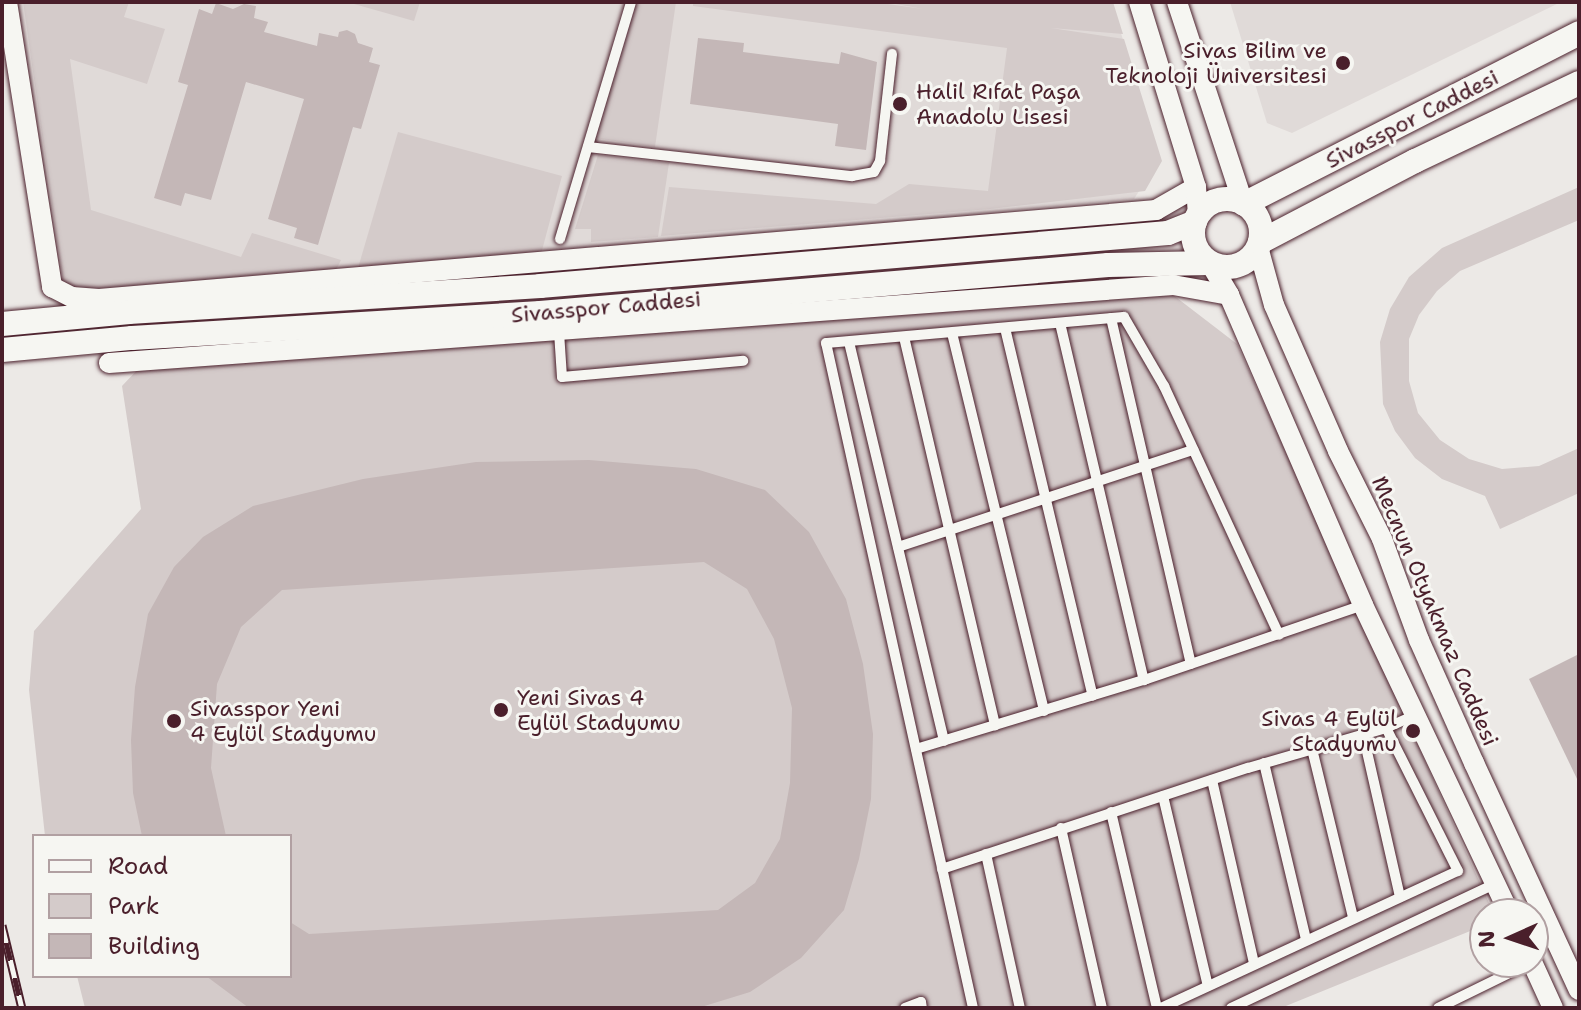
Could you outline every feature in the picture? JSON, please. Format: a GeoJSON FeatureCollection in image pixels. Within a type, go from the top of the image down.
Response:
{"type":"FeatureCollection","features":[{"type":"Feature","properties":{"kind":"street"},"geometry":{"type":"LineString","coordinates":[[7,2],[52,287],[72,297],[99,299],[1156,210],[1196,187]]}},
{"type":"Feature","properties":{"kind":"street"},"geometry":{"type":"LineString","coordinates":[[1139,2],[1196,187],[1196,247],[1210,263],[1229,295],[1363,605],[1502,898]]}},
{"type":"Feature","properties":{"kind":"street"},"geometry":{"type":"LineString","coordinates":[[1177,2],[1243,203],[1258,220],[1259,244],[1247,261],[1237,266],[1210,263]]}},
{"type":"Feature","properties":{"kind":"street","name":"Sivasspor Caddesi"},"geometry":{"type":"LineString","coordinates":[[1243,203],[1579,33]]}},
{"type":"Feature","properties":{"kind":"street","name":"Sivasspor Caddesi"},"geometry":{"type":"LineString","coordinates":[[1259,244],[1415,161],[1579,83]]}},
{"type":"Feature","properties":{"kind":"street"},"geometry":{"type":"LineString","coordinates":[[1196,219],[1214,202],[1232,199],[1243,203]]}},
{"type":"Feature","properties":{"kind":"street","name":"Sivasspor Caddesi"},"geometry":{"type":"LineString","coordinates":[[2,324],[129,312],[713,272],[1168,233],[1196,219]]}},
{"type":"Feature","properties":{"kind":"street","name":"Mecnun Otyakmaz Caddesi"},"geometry":{"type":"LineString","coordinates":[[1259,244],[1274,305],[1338,451],[1382,539],[1419,640],[1579,990]]}},
{"type":"Feature","properties":{"kind":"street","name":"Sivasspor Caddesi"},"geometry":{"type":"LineString","coordinates":[[2,350],[132,338],[540,313],[1108,265],[1210,263]]}},
{"type":"Feature","properties":{"kind":"street"},"geometry":{"type":"LineString","coordinates":[[109,363],[1173,285],[1229,295]]}},
{"type":"Feature","properties":{"kind":"street"},"geometry":{"type":"LineString","coordinates":[[1539,978],[1553,1008]]}},
{"type":"Feature","properties":{"kind":"lane"},"geometry":{"type":"LineString","coordinates":[[560,239],[631,2]]}},
{"type":"Feature","properties":{"kind":"lane"},"geometry":{"type":"LineString","coordinates":[[588,147],[852,176],[874,172],[880,161],[892,54]]}},
{"type":"Feature","properties":{"kind":"lane"},"geometry":{"type":"LineString","coordinates":[[973,1008],[826,343],[1124,317],[1164,386],[1279,635]]}},
{"type":"Feature","properties":{"kind":"lane"},"geometry":{"type":"LineString","coordinates":[[1111,318],[1191,664]]}},
{"type":"Feature","properties":{"kind":"lane"},"geometry":{"type":"LineString","coordinates":[[1060,323],[1144,680]]}},
{"type":"Feature","properties":{"kind":"lane"},"geometry":{"type":"LineString","coordinates":[[1005,328],[1093,696]]}},
{"type":"Feature","properties":{"kind":"lane"},"geometry":{"type":"LineString","coordinates":[[559,332],[562,377],[743,361]]}},
{"type":"Feature","properties":{"kind":"lane"},"geometry":{"type":"LineString","coordinates":[[952,333],[1044,711]]}},
{"type":"Feature","properties":{"kind":"lane"},"geometry":{"type":"LineString","coordinates":[[904,337],[995,725]]}},
{"type":"Feature","properties":{"kind":"lane"},"geometry":{"type":"LineString","coordinates":[[849,342],[944,741]]}},
{"type":"Feature","properties":{"kind":"lane"},"geometry":{"type":"LineString","coordinates":[[898,547],[1193,450]]}},
{"type":"Feature","properties":{"kind":"lane"},"geometry":{"type":"LineString","coordinates":[[916,749],[1144,680],[1363,605]]}},
{"type":"Feature","properties":{"kind":"lane"},"geometry":{"type":"LineString","coordinates":[[942,869],[1264,763],[1386,728],[1415,715]]}},
{"type":"Feature","properties":{"kind":"lane"},"geometry":{"type":"LineString","coordinates":[[1111,812],[1159,1008],[1458,871],[1386,728]]}},
{"type":"Feature","properties":{"kind":"lane"},"geometry":{"type":"LineString","coordinates":[[1363,734],[1400,897]]}},
{"type":"Feature","properties":{"kind":"lane"},"geometry":{"type":"LineString","coordinates":[[1312,749],[1353,917]]}},
{"type":"Feature","properties":{"kind":"lane"},"geometry":{"type":"LineString","coordinates":[[1264,763],[1306,939]]}},
{"type":"Feature","properties":{"kind":"lane"},"geometry":{"type":"LineString","coordinates":[[1212,780],[1254,964]]}},
{"type":"Feature","properties":{"kind":"lane"},"geometry":{"type":"LineString","coordinates":[[1163,796],[1208,986]]}},
{"type":"Feature","properties":{"kind":"lane"},"geometry":{"type":"LineString","coordinates":[[1061,828],[1102,1008]]}},
{"type":"Feature","properties":{"kind":"lane"},"geometry":{"type":"LineString","coordinates":[[986,854],[1020,1008]]}},
{"type":"Feature","properties":{"kind":"lane"},"geometry":{"type":"LineString","coordinates":[[1231,1008],[1495,884]]}},
{"type":"Feature","properties":{"kind":"lane"},"geometry":{"type":"LineString","coordinates":[[1438,1008],[1499,978]]}},
{"type":"Feature","properties":{"kind":"lane"},"geometry":{"type":"LineString","coordinates":[[905,1008],[921,1002],[922,1008]]}},
{"type":"Feature","properties":{"kind":"shaded area"},"geometry":{"type":"Polygon","coordinates":[[[14,2],[1112,2],[1158,161],[1134,199],[83,295],[58,282],[14,2]]]}},
{"type":"Feature","properties":{"kind":"shaded area","name":"Sivas Bilim ve Teknoloji Üniversitesi"},"geometry":{"type":"Polygon","coordinates":[[[1230,2],[1561,2],[1292,133],[1267,123],[1230,2]]]}},
{"type":"Feature","properties":{"kind":"green space"},"geometry":{"type":"Polygon","coordinates":[[[23,2],[129,2],[124,17],[165,29],[147,84],[70,59],[91,210],[241,257],[252,233],[341,260],[335,272],[83,295],[63,280],[23,2]]]}},
{"type":"Feature","properties":{"kind":"green space"},"geometry":{"type":"Polygon","coordinates":[[[347,2],[420,2],[414,21],[347,2]]]}},
{"type":"Feature","properties":{"kind":"green space"},"geometry":{"type":"Polygon","coordinates":[[[636,2],[676,2],[655,147],[595,138],[636,2]]]}},
{"type":"Feature","properties":{"kind":"green space"},"geometry":{"type":"Polygon","coordinates":[[[693,2],[874,2],[923,9],[885,2],[1113,2],[1123,34],[1051,28],[1124,39],[1162,161],[1145,191],[990,209],[661,236],[669,187],[876,204],[909,184],[988,191],[1007,48],[693,6],[693,2]]]}},
{"type":"Feature","properties":{"kind":"green space"},"geometry":{"type":"Polygon","coordinates":[[[398,132],[562,176],[541,254],[358,268],[398,132]]]}},
{"type":"Feature","properties":{"kind":"green space"},"geometry":{"type":"Polygon","coordinates":[[[598,155],[669,163],[658,237],[591,242],[591,229],[575,229],[598,155]]]}},
{"type":"Feature","properties":{"kind":"green space"},"geometry":{"type":"Polygon","coordinates":[[[1579,187],[1579,220],[1460,271],[1437,291],[1419,315],[1409,339],[1409,381],[1418,413],[1440,440],[1469,459],[1502,469],[1539,466],[1579,448],[1579,493],[1500,529],[1485,496],[1442,479],[1415,458],[1395,431],[1383,404],[1380,342],[1390,309],[1409,277],[1442,248],[1579,187]]]}},
{"type":"Feature","properties":{"kind":"green space"},"geometry":{"type":"Polygon","coordinates":[[[1164,288],[1237,344],[1487,898],[1469,898],[1469,932],[1281,1008],[85,1008],[78,978],[292,978],[292,834],[45,834],[29,690],[34,631],[141,509],[122,386],[139,368],[1164,288]]]}},
{"type":"Feature","properties":{"kind":"building"},"geometry":{"type":"Polygon","coordinates":[[[216,3],[233,9],[244,4],[256,6],[254,18],[268,22],[264,32],[317,46],[319,33],[338,37],[339,32],[347,30],[355,34],[358,43],[373,48],[369,62],[380,65],[361,129],[353,127],[318,245],[294,238],[297,228],[268,219],[304,99],[246,82],[211,200],[185,193],[181,206],[154,198],[188,85],[178,82],[199,9],[212,14],[216,3]]]}},
{"type":"Feature","properties":{"kind":"building"},"geometry":{"type":"Polygon","coordinates":[[[698,38],[744,43],[743,52],[839,64],[841,52],[877,62],[866,150],[835,146],[838,124],[690,104],[698,38]]]}},
{"type":"Feature","properties":{"kind":"building","name":"Sivasspor Yeni 4 Eylül Stadyumu"},"geometry":{"type":"Polygon","coordinates":[[[589,460],[696,469],[765,490],[809,532],[846,599],[863,664],[873,734],[871,799],[859,859],[844,910],[801,958],[750,992],[698,1008],[249,1008],[209,978],[292,978],[292,923],[309,934],[718,910],[755,883],[780,839],[790,783],[792,708],[774,639],[747,589],[704,562],[282,590],[241,627],[217,684],[211,768],[226,834],[142,834],[133,793],[131,740],[135,687],[148,614],[174,567],[203,537],[253,506],[363,479],[476,462],[589,460]]]}},
{"type":"Feature","properties":{"kind":"building"},"geometry":{"type":"Polygon","coordinates":[[[1579,654],[1579,783],[1529,679],[1579,654]]]}},
{"type":"Feature","properties":{"kind":"railway"},"geometry":{"type":"LineString","coordinates":[[2,925],[22,1008]]}},
{"type":"Feature","properties":{"kind":"place","name":"Sivas Bilim ve Teknoloji Üniversitesi"},"geometry":{"type":"Point","coordinates":[1343,63]}},
{"type":"Feature","properties":{"kind":"place","name":"Halil Rıfat Paşa Anadolu Lisesi"},"geometry":{"type":"Point","coordinates":[900,104]}},
{"type":"Feature","properties":{"kind":"place","name":"Yeni Sivas 4 Eylül Stadyumu"},"geometry":{"type":"Point","coordinates":[501,710]}},
{"type":"Feature","properties":{"kind":"place","name":"Sivasspor Yeni 4 Eylül Stadyumu"},"geometry":{"type":"Point","coordinates":[174,721]}},
{"type":"Feature","properties":{"kind":"place","name":"Sivas 4 Eylül Stadyumu"},"geometry":{"type":"Point","coordinates":[1413,731]}}]}
